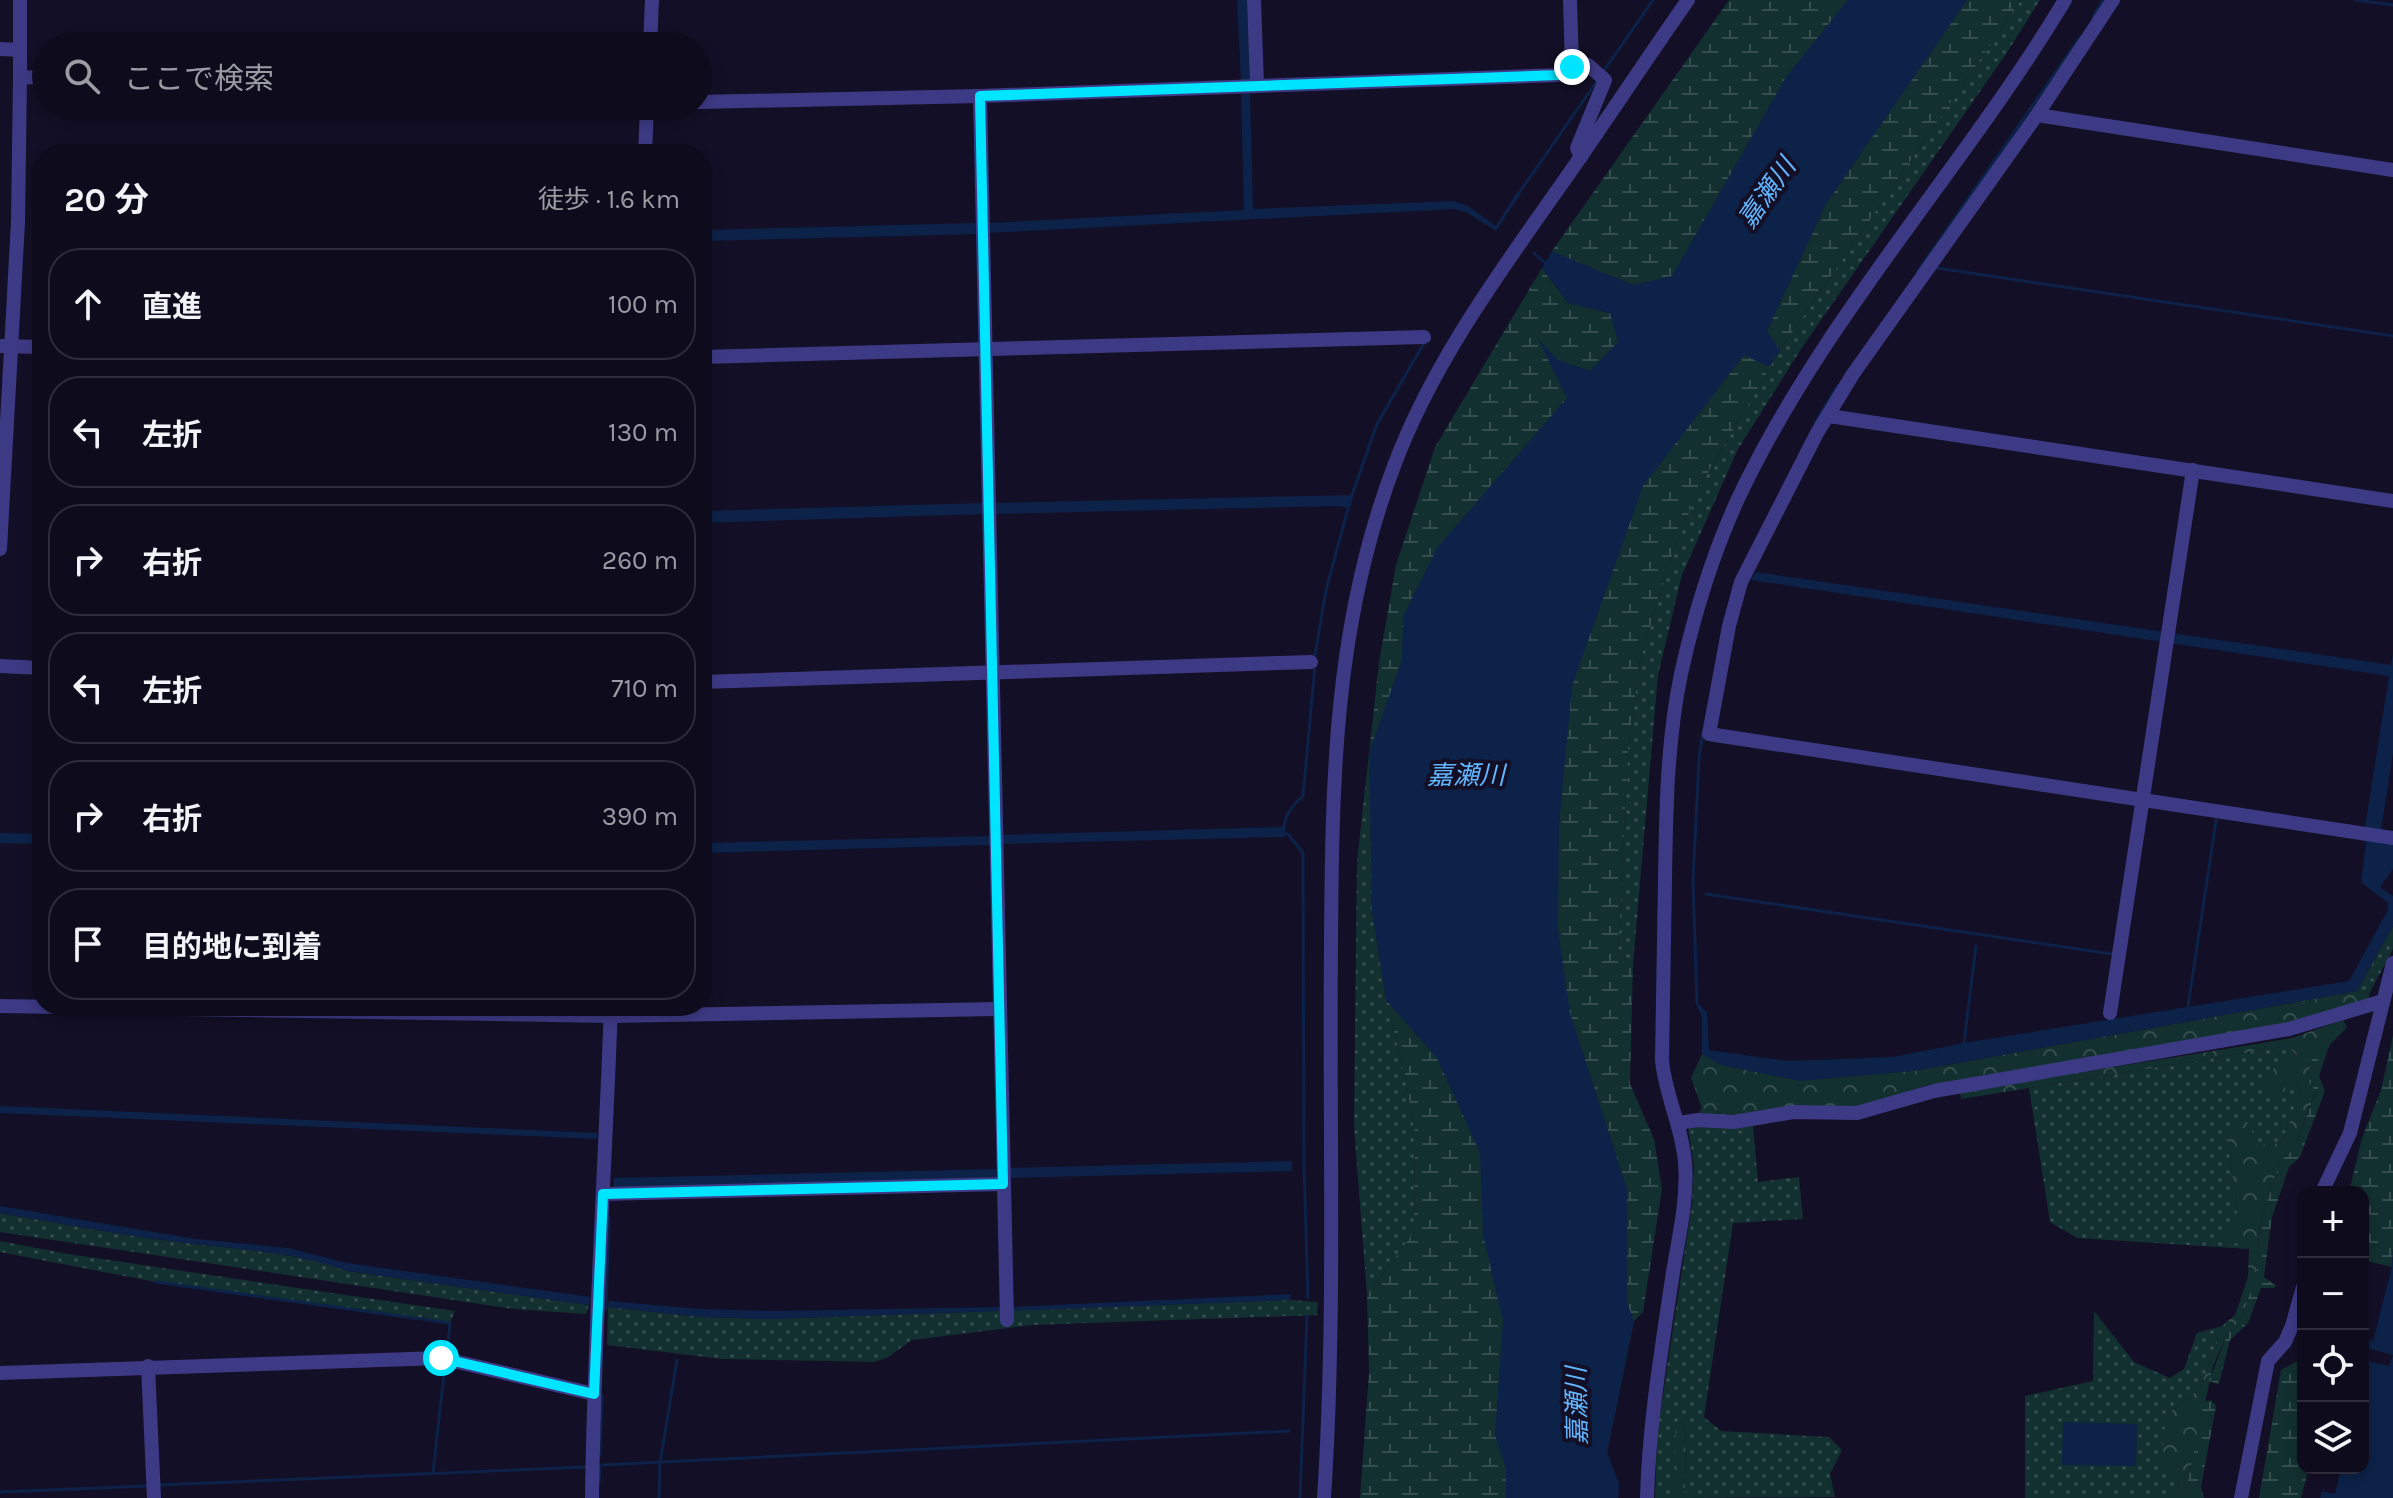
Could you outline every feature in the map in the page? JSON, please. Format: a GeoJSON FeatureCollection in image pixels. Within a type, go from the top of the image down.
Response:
{"type":"FeatureCollection","features":[{"type":"Feature","properties":{"kind":"street"},"geometry":{"type":"LineString","coordinates":[[0,549],[5,346],[18,222],[20,0]]}},
{"type":"Feature","properties":{"kind":"street"},"geometry":{"type":"LineString","coordinates":[[651,32],[652,0]]}},
{"type":"Feature","properties":{"kind":"street"},"geometry":{"type":"LineString","coordinates":[[1254,0],[1257,85]]}},
{"type":"Feature","properties":{"kind":"street"},"geometry":{"type":"LineString","coordinates":[[1570,0],[1572,67]]}},
{"type":"Feature","properties":{"kind":"street"},"geometry":{"type":"LineString","coordinates":[[1324,1498],[1333,1305],[1329,1123],[1331,867],[1340,706],[1352,611],[1363,560],[1381,501],[1415,416],[1462,333],[1503,268],[1688,0]]}},
{"type":"Feature","properties":{"kind":"street"},"geometry":{"type":"LineString","coordinates":[[1647,1498],[1651,1425],[1682,1211],[1685,1163],[1679,1123],[1664,1085],[1662,1060],[1666,809],[1681,677],[1710,568],[1736,503],[1792,398],[2065,0]]}},
{"type":"Feature","properties":{"kind":"street"},"geometry":{"type":"LineString","coordinates":[[2113,0],[2037,115],[1853,374],[1817,433],[1741,582],[1729,626],[1709,734],[2379,835]]}},
{"type":"Feature","properties":{"kind":"street"},"geometry":{"type":"LineString","coordinates":[[0,49],[20,50]]}},
{"type":"Feature","properties":{"kind":"street"},"geometry":{"type":"LineString","coordinates":[[712,102],[980,96],[1559,75],[1572,67],[1588,65],[1605,80],[1577,148],[1581,157]]}},
{"type":"Feature","properties":{"kind":"street"},"geometry":{"type":"LineString","coordinates":[[20,77],[32,77]]}},
{"type":"Feature","properties":{"kind":"street"},"geometry":{"type":"LineString","coordinates":[[980,96],[1007,1320]]}},
{"type":"Feature","properties":{"kind":"street"},"geometry":{"type":"LineString","coordinates":[[2037,115],[2393,170]]}},
{"type":"Feature","properties":{"kind":"street"},"geometry":{"type":"LineString","coordinates":[[645,144],[646,120]]}},
{"type":"Feature","properties":{"kind":"street"},"geometry":{"type":"LineString","coordinates":[[712,357],[1424,337]]}},
{"type":"Feature","properties":{"kind":"street"},"geometry":{"type":"LineString","coordinates":[[5,346],[32,347]]}},
{"type":"Feature","properties":{"kind":"street"},"geometry":{"type":"LineString","coordinates":[[1829,416],[2393,501]]}},
{"type":"Feature","properties":{"kind":"street"},"geometry":{"type":"LineString","coordinates":[[2110,1013],[2193,470]]}},
{"type":"Feature","properties":{"kind":"street"},"geometry":{"type":"LineString","coordinates":[[712,682],[1311,662]]}},
{"type":"Feature","properties":{"kind":"street"},"geometry":{"type":"LineString","coordinates":[[0,666],[32,668]]}},
{"type":"Feature","properties":{"kind":"street"},"geometry":{"type":"LineString","coordinates":[[2325,1186],[2350,1133],[2393,963]]}},
{"type":"Feature","properties":{"kind":"street"},"geometry":{"type":"LineString","coordinates":[[1679,1123],[1698,1120],[1734,1122],[1793,1112],[1857,1113],[1934,1091],[2289,1029],[2383,1001]]}},
{"type":"Feature","properties":{"kind":"street"},"geometry":{"type":"LineString","coordinates":[[0,1006],[32,1006]]}},
{"type":"Feature","properties":{"kind":"street"},"geometry":{"type":"LineString","coordinates":[[712,1010],[998,1009]]}},
{"type":"Feature","properties":{"kind":"street"},"geometry":{"type":"LineString","coordinates":[[592,1498],[610,1016]]}},
{"type":"Feature","properties":{"kind":"street"},"geometry":{"type":"LineString","coordinates":[[603,1194],[1003,1184]]}},
{"type":"Feature","properties":{"kind":"street"},"geometry":{"type":"LineString","coordinates":[[2241,1498],[2268,1361],[2288,1334],[2297,1306]]}},
{"type":"Feature","properties":{"kind":"street"},"geometry":{"type":"LineString","coordinates":[[0,1373],[441,1358],[594,1394]]}},
{"type":"Feature","properties":{"kind":"street"},"geometry":{"type":"LineString","coordinates":[[148,1366],[154,1498]]}},
{"type":"Feature","properties":{"kind":"green space"},"geometry":{"type":"Polygon","coordinates":[[[1729,0],[1861,0],[1672,295],[1638,295],[1569,266],[1552,251],[1729,0]]]}},
{"type":"Feature","properties":{"kind":"green space"},"geometry":{"type":"Polygon","coordinates":[[[1951,0],[2021,0],[1780,350],[1700,486],[1674,549],[1640,660],[1628,748],[1618,954],[1633,964],[1630,1084],[1654,1139],[1662,1189],[1643,1312],[1634,1321],[1607,1452],[1494,659],[1750,324],[1951,0]]]}},
{"type":"Feature","properties":{"kind":"green space"},"geometry":{"type":"Polygon","coordinates":[[[2021,0],[2040,0],[2006,54],[1803,346],[1738,449],[1682,575],[1658,675],[1633,964],[1618,954],[1628,748],[1640,660],[1674,549],[1700,486],[1780,350],[2021,0]]]}},
{"type":"Feature","properties":{"kind":"green space"},"geometry":{"type":"Polygon","coordinates":[[[1542,268],[1568,303],[1610,313],[1634,340],[1580,400],[1513,1155],[1525,1498],[1360,1498],[1369,1372],[1367,1295],[1414,1232],[1415,1134],[1405,1075],[1386,1000],[1372,911],[1369,753],[1379,662],[1396,565],[1435,447],[1542,268]]]}},
{"type":"Feature","properties":{"kind":"green space"},"geometry":{"type":"Polygon","coordinates":[[[1369,753],[1372,911],[1386,1000],[1405,1075],[1415,1134],[1414,1232],[1367,1295],[1354,1127],[1357,861],[1369,753]]]}},
{"type":"Feature","properties":{"kind":"green space"},"geometry":{"type":"Polygon","coordinates":[[[2393,926],[2393,949],[2369,994],[2357,991],[2393,926]]]}},
{"type":"Feature","properties":{"kind":"green space"},"geometry":{"type":"Polygon","coordinates":[[[2357,991],[2369,994],[2369,1003],[2286,1026],[1928,1085],[1856,1108],[1787,1108],[1734,1115],[1702,1108],[1691,1078],[1702,1054],[1721,1065],[1913,1071],[2357,991]]]}},
{"type":"Feature","properties":{"kind":"green space"},"geometry":{"type":"Polygon","coordinates":[[[2343,1020],[2347,1027],[2329,1046],[2313,1054],[2307,1079],[2316,1091],[2294,1149],[2280,1161],[2260,1224],[2256,1275],[2241,1320],[2228,1332],[2213,1366],[2188,1481],[2191,1498],[2179,1498],[2178,1475],[2161,1466],[2166,1415],[2200,1389],[2222,1326],[2235,1315],[2248,1277],[2249,1249],[2223,1238],[2224,1229],[2232,1228],[2238,1220],[2227,1134],[2234,1122],[2247,1122],[2260,1145],[2281,1143],[2301,1093],[2296,1082],[2287,1082],[2283,1097],[2274,1098],[2265,1084],[2276,1065],[2297,1056],[2288,1046],[1961,1099],[1960,1092],[2292,1038],[2343,1020]]]}},
{"type":"Feature","properties":{"kind":"green space"},"geometry":{"type":"Polygon","coordinates":[[[2393,1035],[2392,1267],[2369,1261],[2369,1186],[2350,1186],[2362,1138],[2381,1090],[2393,1035]]]}},
{"type":"Feature","properties":{"kind":"green space"},"geometry":{"type":"Polygon","coordinates":[[[2288,1046],[2297,1057],[2287,1082],[2296,1082],[2301,1093],[2281,1143],[2260,1145],[2227,1134],[2238,1220],[2232,1228],[2249,1249],[2077,1238],[2050,1222],[2029,1088],[2288,1046]]]}},
{"type":"Feature","properties":{"kind":"green space"},"geometry":{"type":"Polygon","coordinates":[[[2329,1046],[2319,1076],[2325,1091],[2300,1157],[2289,1167],[2272,1217],[2264,1277],[2276,1286],[2261,1288],[2248,1323],[2230,1340],[2219,1384],[2209,1381],[2228,1332],[2241,1320],[2256,1275],[2260,1224],[2280,1161],[2294,1149],[2316,1092],[2307,1079],[2313,1054],[2329,1046]]]}},
{"type":"Feature","properties":{"kind":"green space"},"geometry":{"type":"Polygon","coordinates":[[[1702,1108],[1734,1115],[1787,1108],[1798,1118],[1753,1126],[1758,1182],[1799,1177],[1803,1219],[1733,1223],[1704,1417],[1721,1431],[1829,1437],[1842,1450],[1830,1474],[1835,1497],[1685,1498],[1686,1425],[1677,1422],[1674,1498],[1655,1498],[1657,1434],[1692,1204],[1694,1166],[1688,1128],[1702,1108]]]}},
{"type":"Feature","properties":{"kind":"green space"},"geometry":{"type":"Polygon","coordinates":[[[0,1213],[146,1238],[291,1256],[347,1271],[589,1305],[586,1314],[514,1309],[0,1232],[0,1213]]]}},
{"type":"Feature","properties":{"kind":"green space"},"geometry":{"type":"Polygon","coordinates":[[[0,1241],[68,1254],[455,1311],[450,1323],[156,1282],[0,1252],[0,1241]]]}},
{"type":"Feature","properties":{"kind":"green space"},"geometry":{"type":"Polygon","coordinates":[[[1290,1300],[1318,1302],[1317,1315],[1032,1325],[912,1340],[875,1362],[722,1359],[607,1345],[608,1307],[701,1317],[773,1319],[1290,1300]]]}},
{"type":"Feature","properties":{"kind":"green space"},"geometry":{"type":"Polygon","coordinates":[[[2094,1311],[2134,1362],[2170,1378],[2184,1369],[2197,1333],[2222,1326],[2200,1389],[2166,1415],[2178,1474],[2179,1498],[2025,1498],[2025,1396],[2093,1381],[2094,1311]]]}},
{"type":"Feature","properties":{"kind":"green space"},"geometry":{"type":"Polygon","coordinates":[[[2297,1361],[2297,1474],[2307,1474],[2301,1498],[2259,1498],[2281,1370],[2297,1361]]]}},
{"type":"Feature","properties":{"kind":"green space"},"geometry":{"type":"Polygon","coordinates":[[[2211,1400],[2216,1406],[2201,1487],[2204,1498],[2191,1498],[2188,1481],[2204,1402],[2211,1400]]]}},
{"type":"Feature","properties":{"kind":"green space"},"geometry":{"type":"Polygon","coordinates":[[[1676,1422],[1686,1425],[1685,1498],[1674,1498],[1676,1422]]]}},
{"type":"Feature","properties":{"kind":"water"},"geometry":{"type":"Polygon","coordinates":[[[1237,0],[1247,0],[1250,80],[1241,80],[1237,0]]]}},
{"type":"Feature","properties":{"kind":"water","name":"嘉瀬川"},"geometry":{"type":"Polygon","coordinates":[[[1848,0],[1967,0],[1826,204],[1767,331],[1780,350],[1769,367],[1744,355],[1643,486],[1572,686],[1559,825],[1558,930],[1570,1013],[1627,1189],[1627,1303],[1634,1321],[1607,1452],[1619,1484],[1618,1498],[1506,1498],[1506,1468],[1495,1435],[1503,1321],[1483,1235],[1480,1153],[1437,1058],[1386,1000],[1372,911],[1369,753],[1402,660],[1403,617],[1437,548],[1567,398],[1538,339],[1558,360],[1590,371],[1618,342],[1610,313],[1568,303],[1542,268],[1552,251],[1633,285],[1672,276],[1786,77],[1848,0]]]}},
{"type":"Feature","properties":{"kind":"water"},"geometry":{"type":"Polygon","coordinates":[[[1241,94],[1250,94],[1253,209],[1454,201],[1468,206],[1496,226],[1517,192],[1520,195],[1496,231],[1466,212],[1454,209],[988,233],[988,223],[1244,210],[1241,94]]]}},
{"type":"Feature","properties":{"kind":"water"},"geometry":{"type":"Polygon","coordinates":[[[977,223],[977,234],[712,241],[712,230],[977,223]]]}},
{"type":"Feature","properties":{"kind":"water"},"geometry":{"type":"Polygon","coordinates":[[[1354,495],[1350,508],[993,514],[993,503],[1354,495]]]}},
{"type":"Feature","properties":{"kind":"water"},"geometry":{"type":"Polygon","coordinates":[[[983,503],[983,514],[712,523],[712,511],[983,503]]]}},
{"type":"Feature","properties":{"kind":"water"},"geometry":{"type":"Polygon","coordinates":[[[1756,572],[2391,665],[2393,654],[2393,753],[2381,830],[2393,843],[2393,869],[2380,887],[2393,896],[2393,926],[2357,991],[1913,1071],[1800,1081],[1721,1065],[1702,1054],[1702,1017],[1695,1001],[1707,1012],[1709,1050],[1788,1061],[1893,1057],[2349,981],[2388,910],[2388,903],[2361,882],[2368,829],[2365,827],[2389,676],[1751,580],[1756,572]]]}},
{"type":"Feature","properties":{"kind":"water"},"geometry":{"type":"Polygon","coordinates":[[[1285,827],[1285,837],[1000,844],[1000,835],[1285,827]]]}},
{"type":"Feature","properties":{"kind":"water"},"geometry":{"type":"Polygon","coordinates":[[[0,833],[32,834],[32,844],[0,843],[0,833]]]}},
{"type":"Feature","properties":{"kind":"water"},"geometry":{"type":"Polygon","coordinates":[[[991,836],[991,845],[712,853],[712,843],[991,836]]]}},
{"type":"Feature","properties":{"kind":"water"},"geometry":{"type":"Polygon","coordinates":[[[0,1106],[597,1133],[597,1139],[0,1113],[0,1106]]]}},
{"type":"Feature","properties":{"kind":"water"},"geometry":{"type":"Polygon","coordinates":[[[1292,1161],[1292,1171],[1008,1178],[1007,1168],[1292,1161]]]}},
{"type":"Feature","properties":{"kind":"water"},"geometry":{"type":"Polygon","coordinates":[[[996,1169],[997,1179],[613,1189],[614,1178],[996,1169]]]}},
{"type":"Feature","properties":{"kind":"water"},"geometry":{"type":"Polygon","coordinates":[[[0,1206],[196,1239],[288,1248],[347,1263],[591,1297],[589,1305],[347,1271],[291,1256],[146,1238],[0,1213],[0,1206]]]}},
{"type":"Feature","properties":{"kind":"water"},"geometry":{"type":"Polygon","coordinates":[[[2393,1249],[2393,1355],[2369,1349],[2392,1267],[2393,1249]]]}},
{"type":"Feature","properties":{"kind":"water"},"geometry":{"type":"Polygon","coordinates":[[[1291,1294],[1290,1300],[1012,1311],[1012,1307],[1291,1294]]]}},
{"type":"Feature","properties":{"kind":"water"},"geometry":{"type":"Polygon","coordinates":[[[609,1301],[700,1309],[773,1311],[1001,1307],[1001,1311],[773,1319],[701,1317],[608,1307],[609,1301]]]}},
{"type":"Feature","properties":{"kind":"water"},"geometry":{"type":"Polygon","coordinates":[[[2393,1355],[2393,1498],[2320,1498],[2322,1491],[2335,1494],[2340,1474],[2369,1474],[2369,1361],[2389,1366],[2393,1355]]]}},
{"type":"Feature","properties":{"kind":"water"},"geometry":{"type":"Polygon","coordinates":[[[2063,1422],[2137,1424],[2136,1466],[2062,1465],[2063,1422]]]}},
{"type":"Feature","properties":{"kind":"waterway"},"geometry":{"type":"LineString","coordinates":[[1603,72],[1653,0]]}},
{"type":"Feature","properties":{"kind":"waterway"},"geometry":{"type":"LineString","coordinates":[[2093,17],[2103,0]]}},
{"type":"Feature","properties":{"kind":"waterway"},"geometry":{"type":"LineString","coordinates":[[2356,0],[2393,5]]}},
{"type":"Feature","properties":{"kind":"waterway"},"geometry":{"type":"LineString","coordinates":[[1918,271],[2080,37]]}},
{"type":"Feature","properties":{"kind":"waterway"},"geometry":{"type":"LineString","coordinates":[[1519,193],[1597,81]]}},
{"type":"Feature","properties":{"kind":"waterway"},"geometry":{"type":"LineString","coordinates":[[1534,253],[1546,264]]}},
{"type":"Feature","properties":{"kind":"waterway"},"geometry":{"type":"LineString","coordinates":[[1937,268],[2393,336]]}},
{"type":"Feature","properties":{"kind":"waterway"},"geometry":{"type":"LineString","coordinates":[[1351,498],[1377,424],[1424,343]]}},
{"type":"Feature","properties":{"kind":"waterway"},"geometry":{"type":"LineString","coordinates":[[1815,423],[1838,385]]}},
{"type":"Feature","properties":{"kind":"waterway"},"geometry":{"type":"LineString","coordinates":[[1315,655],[1326,590],[1349,505]]}},
{"type":"Feature","properties":{"kind":"waterway"},"geometry":{"type":"LineString","coordinates":[[1308,1298],[1304,1166],[1303,853],[1283,832],[1289,812],[1303,796],[1315,666]]}},
{"type":"Feature","properties":{"kind":"waterway"},"geometry":{"type":"LineString","coordinates":[[1697,1003],[1693,882],[1703,732]]}},
{"type":"Feature","properties":{"kind":"waterway"},"geometry":{"type":"LineString","coordinates":[[2188,1006],[2217,815]]}},
{"type":"Feature","properties":{"kind":"waterway"},"geometry":{"type":"LineString","coordinates":[[1706,894],[2112,954]]}},
{"type":"Feature","properties":{"kind":"waterway"},"geometry":{"type":"LineString","coordinates":[[1964,1043],[1976,946]]}},
{"type":"Feature","properties":{"kind":"waterway"},"geometry":{"type":"LineString","coordinates":[[606,1309],[609,1218]]}},
{"type":"Feature","properties":{"kind":"waterway"},"geometry":{"type":"LineString","coordinates":[[156,1282],[450,1323],[447,1354]]}},
{"type":"Feature","properties":{"kind":"waterway"},"geometry":{"type":"LineString","coordinates":[[1300,1498],[1307,1316]]}},
{"type":"Feature","properties":{"kind":"waterway"},"geometry":{"type":"LineString","coordinates":[[659,1498],[660,1463],[677,1360]]}},
{"type":"Feature","properties":{"kind":"waterway"},"geometry":{"type":"LineString","coordinates":[[433,1473],[445,1365]]}},
{"type":"Feature","properties":{"kind":"waterway"},"geometry":{"type":"LineString","coordinates":[[600,1455],[602,1396]]}},
{"type":"Feature","properties":{"kind":"waterway"},"geometry":{"type":"LineString","coordinates":[[603,1465],[1289,1431]]}},
{"type":"Feature","properties":{"kind":"waterway"},"geometry":{"type":"LineString","coordinates":[[599,1482],[600,1466]]}},
{"type":"Feature","properties":{"kind":"waterway"},"geometry":{"type":"LineString","coordinates":[[158,1485],[586,1467]]}},
{"type":"Feature","properties":{"kind":"waterway"},"geometry":{"type":"LineString","coordinates":[[0,1492],[147,1486]]}},
{"type":"Feature","properties":{"kind":"route"},"geometry":{"type":"LineString","coordinates":[[441,1358],[594,1394],[603,1194],[1003,1184],[980,96],[1559,75],[1572,67]]}}]}
